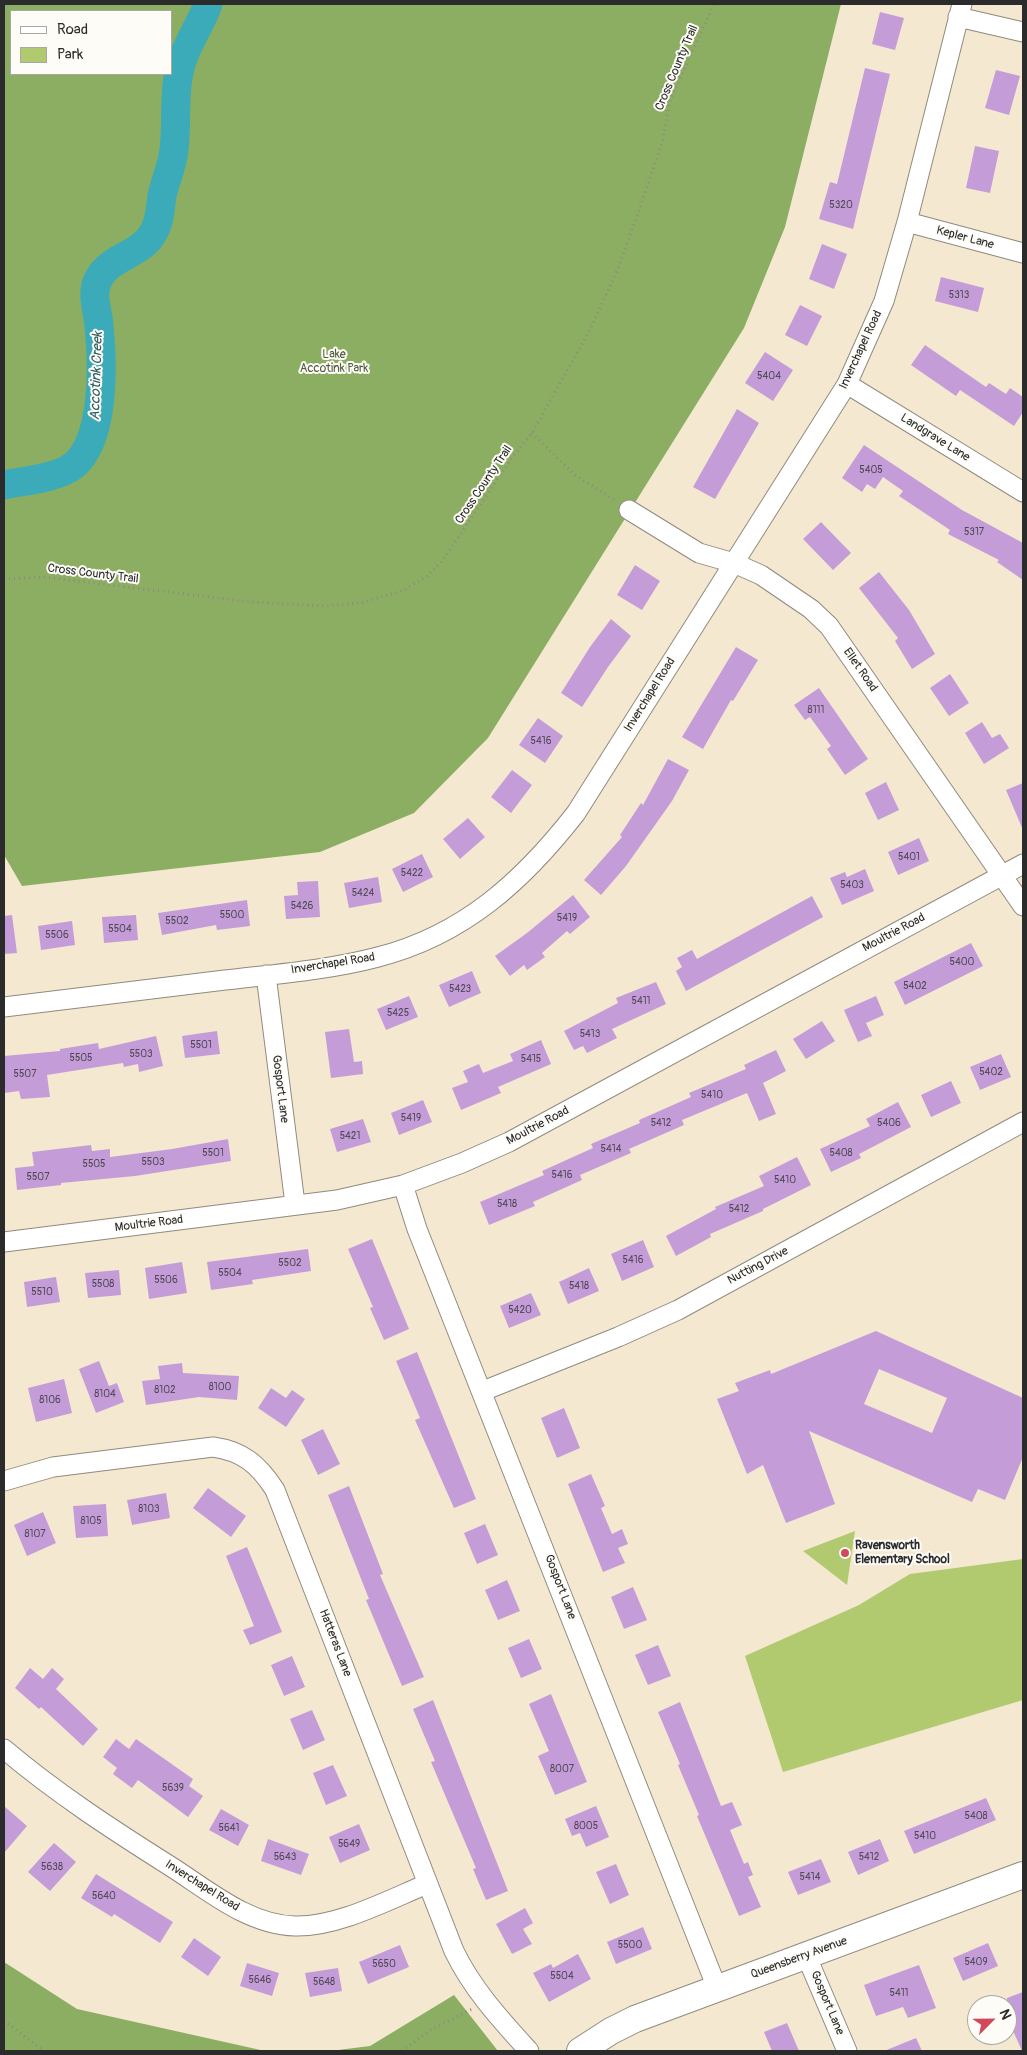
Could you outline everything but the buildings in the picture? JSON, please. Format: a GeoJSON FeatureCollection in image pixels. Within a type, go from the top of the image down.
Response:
{"type":"FeatureCollection","features":[{"type":"Feature","properties":{"kind":"street"},"geometry":{"type":"LineString","coordinates":[[960,10],[1023,32]]}},
{"type":"Feature","properties":{"kind":"street","name":"Inverchapel Road"},"geometry":{"type":"LineString","coordinates":[[4,1008],[353,963],[400,950],[460,922],[514,884],[546,852],[576,813],[847,384],[884,301],[907,222],[960,10]]}},
{"type":"Feature","properties":{"kind":"street","name":"Kepler Lane"},"geometry":{"type":"LineString","coordinates":[[907,222],[1023,253]]}},
{"type":"Feature","properties":{"kind":"street","name":"Landgrave Lane"},"geometry":{"type":"LineString","coordinates":[[847,384],[1023,492]]}},
{"type":"Feature","properties":{"kind":"street","name":"Ellet Road"},"geometry":{"type":"LineString","coordinates":[[630,510],[699,553],[734,564],[760,575],[791,594],[829,626],[1023,906]]}},
{"type":"Feature","properties":{"kind":"street","name":"Moultrie Road"},"geometry":{"type":"LineString","coordinates":[[4,1242],[337,1200],[403,1185],[462,1164],[509,1142],[1023,864]]}},
{"type":"Feature","properties":{"kind":"street","name":"Gosport Lane"},"geometry":{"type":"LineString","coordinates":[[266,975],[295,1204]]}},
{"type":"Feature","properties":{"kind":"street","name":"Nutting Drive"},"geometry":{"type":"LineString","coordinates":[[483,1390],[618,1337],[678,1310],[1023,1122]]}},
{"type":"Feature","properties":{"kind":"street","name":"Gosport Lane"},"geometry":{"type":"LineString","coordinates":[[403,1185],[417,1229],[483,1390],[717,1988]]}},
{"type":"Feature","properties":{"kind":"street","name":"Hatteras Lane"},"geometry":{"type":"LineString","coordinates":[[4,1481],[53,1467],[213,1447],[239,1453],[264,1472],[275,1490],[412,1838],[427,1884],[464,1970],[484,2001],[529,2051]]}},
{"type":"Feature","properties":{"kind":"street","name":"Inverchapel Road"},"geometry":{"type":"LineString","coordinates":[[4,1749],[92,1817],[233,1906],[263,1920],[293,1926],[320,1924],[427,1884]]}},
{"type":"Feature","properties":{"kind":"street","name":"Queensberry Avenue"},"geometry":{"type":"LineString","coordinates":[[580,2051],[611,2031],[635,2019],[1023,1876]]}},
{"type":"Feature","properties":{"kind":"street","name":"Gosport Lane"},"geometry":{"type":"LineString","coordinates":[[806,1955],[847,2051]]}},
{"type":"Feature","properties":{"kind":"path","name":"Cross County Trail"},"geometry":{"type":"LineString","coordinates":[[4,579],[44,577],[203,597],[309,605],[341,605],[376,599],[402,591],[427,576],[443,560],[504,469],[532,433],[590,330],[617,271],[662,143],[670,100],[714,4]]}},
{"type":"Feature","properties":{"kind":"path"},"geometry":{"type":"LineString","coordinates":[[532,433],[575,475],[630,510]]}},
{"type":"Feature","properties":{"kind":"path"},"geometry":{"type":"LineString","coordinates":[[402,2051],[432,2030],[484,2001]]}},
{"type":"Feature","properties":{"kind":"path"},"geometry":{"type":"LineString","coordinates":[[4,2021],[44,2051]]}},
{"type":"Feature","properties":{"kind":"green space","name":"Lake Accotink Park"},"geometry":{"type":"Polygon","coordinates":[[[4,4],[841,4],[785,227],[744,328],[488,738],[414,813],[320,852],[22,886],[4,855],[4,4]]]}},
{"type":"Feature","properties":{"kind":"green space"},"geometry":{"type":"Polygon","coordinates":[[[855,1531],[847,1585],[803,1551],[855,1531]]]}},
{"type":"Feature","properties":{"kind":"green space"},"geometry":{"type":"Polygon","coordinates":[[[1023,1559],[1023,1700],[783,1772],[745,1656],[859,1605],[910,1574],[1023,1559]]]}},
{"type":"Feature","properties":{"kind":"green space"},"geometry":{"type":"Polygon","coordinates":[[[4,1962],[77,2009],[265,2051],[4,2051],[4,1962]]]}},
{"type":"Feature","properties":{"kind":"green space"},"geometry":{"type":"Polygon","coordinates":[[[454,1995],[498,2051],[330,2051],[370,2046],[454,1995]]]}},
{"type":"Feature","properties":{"kind":"waterway","name":"Accotink Creek"},"geometry":{"type":"LineString","coordinates":[[4,485],[49,476],[66,470],[73,466],[83,454],[91,439],[100,401],[101,380],[100,342],[95,302],[96,284],[104,271],[111,265],[148,240],[157,224],[173,155],[176,95],[180,67],[208,4]]}},
{"type":"Feature","properties":{"kind":"place","name":"Ravensworth Elementary School"},"geometry":{"type":"Point","coordinates":[845,1553]}}]}
